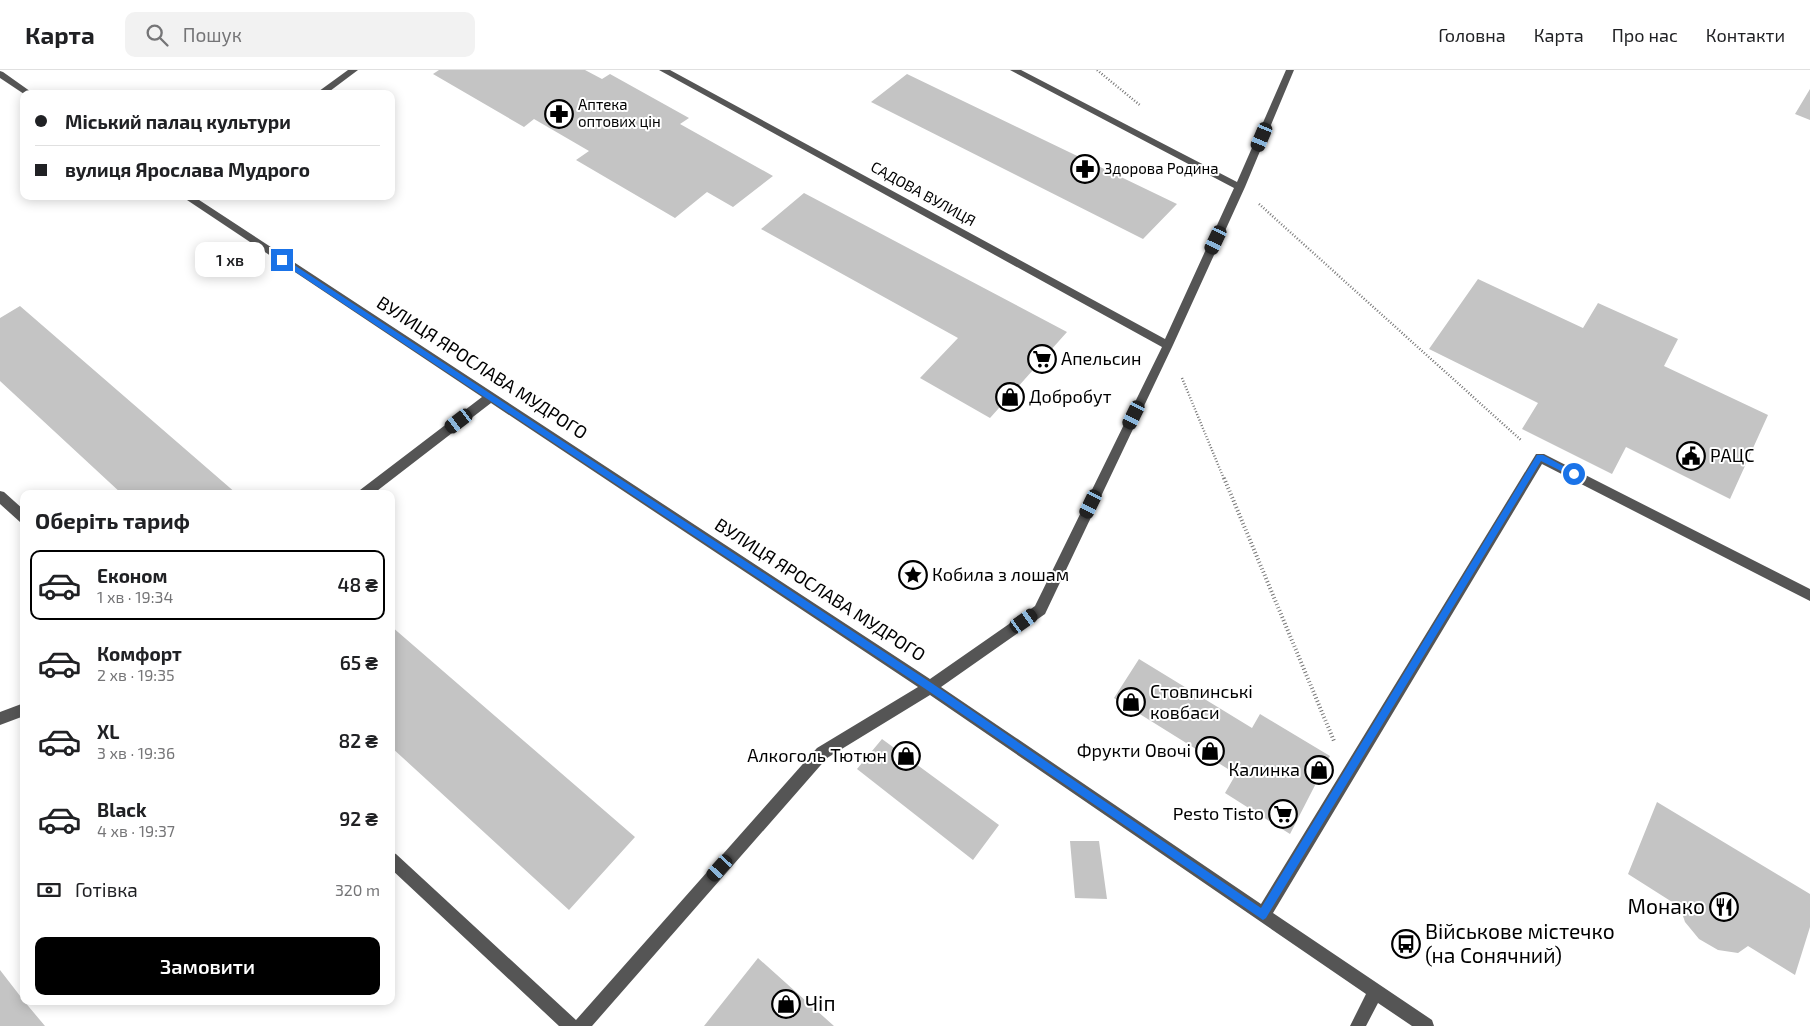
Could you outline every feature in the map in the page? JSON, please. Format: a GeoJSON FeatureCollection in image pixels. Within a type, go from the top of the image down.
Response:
{"type":"FeatureCollection","features":[{"type":"Feature","properties":{"kind":"street"},"geometry":{"type":"LineString","coordinates":[[325,90],[354,70]]}},
{"type":"Feature","properties":{"kind":"street","name":"САДОВА ВУЛИЦЯ"},"geometry":{"type":"LineString","coordinates":[[663,70],[1168,345]]}},
{"type":"Feature","properties":{"kind":"street"},"geometry":{"type":"LineString","coordinates":[[1014,70],[1240,187]]}},
{"type":"Feature","properties":{"kind":"street"},"geometry":{"type":"LineString","coordinates":[[581,1026],[822,754],[930,687],[1040,610],[1168,345],[1240,187],[1290,70]]}},
{"type":"Feature","properties":{"kind":"street"},"geometry":{"type":"LineString","coordinates":[[0,74],[24,90]]}},
{"type":"Feature","properties":{"kind":"street","name":"ВУЛИЦЯ ЯРОСЛАВА МУДРОГО"},"geometry":{"type":"LineString","coordinates":[[192,200],[930,687],[1426,1026]]}},
{"type":"Feature","properties":{"kind":"street"},"geometry":{"type":"LineString","coordinates":[[369,490],[490,397]]}},
{"type":"Feature","properties":{"kind":"street"},"geometry":{"type":"LineString","coordinates":[[1263,915],[1540,457],[1810,595]]}},
{"type":"Feature","properties":{"kind":"street"},"geometry":{"type":"LineString","coordinates":[[0,496],[20,514]]}},
{"type":"Feature","properties":{"kind":"street"},"geometry":{"type":"LineString","coordinates":[[0,719],[20,711]]}},
{"type":"Feature","properties":{"kind":"street"},"geometry":{"type":"LineString","coordinates":[[395,863],[572,1026]]}},
{"type":"Feature","properties":{"kind":"street"},"geometry":{"type":"LineString","coordinates":[[1358,1026],[1375,992]]}},
{"type":"Feature","properties":{"kind":"path"},"geometry":{"type":"LineString","coordinates":[[1240,187],[1540,457]]}},
{"type":"Feature","properties":{"kind":"path"},"geometry":{"type":"LineString","coordinates":[[1168,345],[1348,774]]}},
{"type":"Feature","properties":{"kind":"building"},"geometry":{"type":"Polygon","coordinates":[[[439,70],[585,70],[602,79],[610,74],[689,118],[680,124],[773,176],[733,207],[707,192],[675,218],[576,160],[589,151],[534,119],[524,127],[433,74],[439,70]]]}},
{"type":"Feature","properties":{"kind":"building"},"geometry":{"type":"Polygon","coordinates":[[[907,74],[1177,204],[1143,239],[871,102],[907,74]]]}},
{"type":"Feature","properties":{"kind":"building"},"geometry":{"type":"Polygon","coordinates":[[[1810,89],[1810,120],[1795,114],[1810,89]]]}},
{"type":"Feature","properties":{"kind":"building"},"geometry":{"type":"Polygon","coordinates":[[[804,193],[1067,332],[990,418],[920,378],[958,338],[761,229],[804,193]]]}},
{"type":"Feature","properties":{"kind":"building"},"geometry":{"type":"Polygon","coordinates":[[[1478,279],[1583,328],[1598,303],[1678,339],[1664,366],[1768,415],[1730,499],[1626,447],[1612,474],[1522,429],[1538,403],[1429,349],[1478,279]]]}},
{"type":"Feature","properties":{"kind":"building"},"geometry":{"type":"Polygon","coordinates":[[[20,306],[232,490],[118,490],[0,381],[0,318],[20,306]]]}},
{"type":"Feature","properties":{"kind":"building"},"geometry":{"type":"Polygon","coordinates":[[[395,629],[635,837],[569,910],[395,751],[395,629]]]}},
{"type":"Feature","properties":{"kind":"building"},"geometry":{"type":"Polygon","coordinates":[[[1139,659],[1252,728],[1260,714],[1330,756],[1290,834],[1225,793],[1236,774],[1114,698],[1139,659]]]}},
{"type":"Feature","properties":{"kind":"building"},"geometry":{"type":"Polygon","coordinates":[[[882,739],[999,825],[973,860],[857,769],[882,739]]]}},
{"type":"Feature","properties":{"kind":"building"},"geometry":{"type":"Polygon","coordinates":[[[1657,802],[1810,894],[1810,927],[1795,975],[1748,946],[1738,953],[1718,950],[1699,939],[1685,922],[1680,907],[1628,874],[1657,802]]]}},
{"type":"Feature","properties":{"kind":"building"},"geometry":{"type":"Polygon","coordinates":[[[1070,841],[1099,841],[1107,899],[1075,898],[1070,841]]]}},
{"type":"Feature","properties":{"kind":"building"},"geometry":{"type":"Polygon","coordinates":[[[758,958],[806,1001],[834,1026],[704,1026],[758,958]]]}},
{"type":"Feature","properties":{"kind":"building"},"geometry":{"type":"Polygon","coordinates":[[[0,970],[20,996],[20,1005],[27,1005],[45,1026],[0,1026],[0,970]]]}},
{"type":"Feature","properties":{"kind":"place","name":"Аптека оптових цін"},"geometry":{"type":"Point","coordinates":[559,114]}},
{"type":"Feature","properties":{"kind":"place","name":"Здорова Родина"},"geometry":{"type":"Point","coordinates":[1085,169]}},
{"type":"Feature","properties":{"kind":"place","name":"Апельсин"},"geometry":{"type":"Point","coordinates":[1042,359]}},
{"type":"Feature","properties":{"kind":"place","name":"Добробут"},"geometry":{"type":"Point","coordinates":[1010,397]}},
{"type":"Feature","properties":{"kind":"place","name":"РАЦС"},"geometry":{"type":"Point","coordinates":[1691,456]}},
{"type":"Feature","properties":{"kind":"place","name":"Кобила з лошам"},"geometry":{"type":"Point","coordinates":[913,575]}},
{"type":"Feature","properties":{"kind":"place","name":"Стовпинські ковбаси"},"geometry":{"type":"Point","coordinates":[1131,702]}},
{"type":"Feature","properties":{"kind":"place","name":"Фрукти Овочі"},"geometry":{"type":"Point","coordinates":[1210,751]}},
{"type":"Feature","properties":{"kind":"place","name":"Алкоголь Тютюн"},"geometry":{"type":"Point","coordinates":[906,756]}},
{"type":"Feature","properties":{"kind":"place","name":"Калинка"},"geometry":{"type":"Point","coordinates":[1319,770]}},
{"type":"Feature","properties":{"kind":"place","name":"Pesto Tisto"},"geometry":{"type":"Point","coordinates":[1283,814]}},
{"type":"Feature","properties":{"kind":"place","name":"Монако"},"geometry":{"type":"Point","coordinates":[1724,907]}},
{"type":"Feature","properties":{"kind":"place","name":"Військове містечко (на Сонячний)"},"geometry":{"type":"Point","coordinates":[1406,944]}},
{"type":"Feature","properties":{"kind":"place","name":"Чіп"},"geometry":{"type":"Point","coordinates":[786,1004]}},
{"type":"Feature","properties":{"kind":"route"},"geometry":{"type":"LineString","coordinates":[[282,260],[930,687],[1263,915],[1540,457],[1574,474]]}}]}
